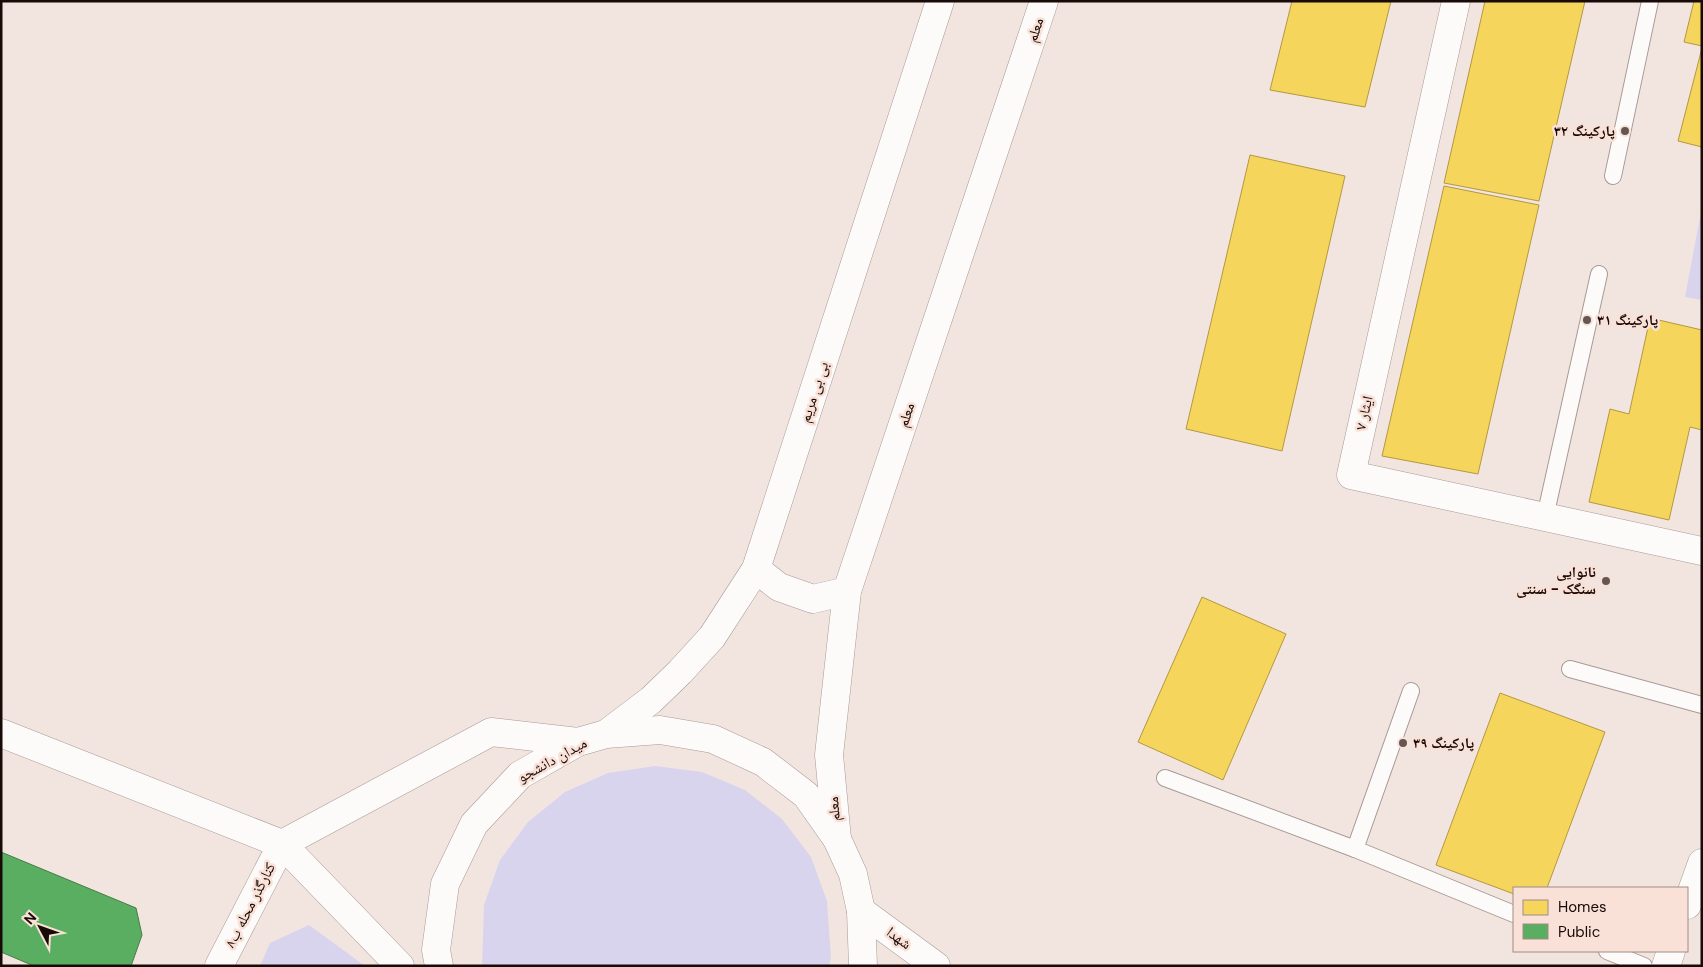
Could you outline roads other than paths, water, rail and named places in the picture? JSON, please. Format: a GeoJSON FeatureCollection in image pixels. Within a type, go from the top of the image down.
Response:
{"type":"FeatureCollection","features":[{"type":"Feature","properties":{"kind":"main road","name":"بی بی مریم"},"geometry":{"type":"LineString","coordinates":[[606,734],[651,700],[712,637],[756,569],[940,1]]}},
{"type":"Feature","properties":{"kind":"main road","name":"معلم"},"geometry":{"type":"LineString","coordinates":[[837,839],[829,755],[847,591],[1044,1]]}},
{"type":"Feature","properties":{"kind":"main road","name":"ایثار ۷"},"geometry":{"type":"LineString","coordinates":[[1456,1],[1351,475],[1702,551]]}},
{"type":"Feature","properties":{"kind":"main road"},"geometry":{"type":"LineString","coordinates":[[756,569],[779,587],[813,599],[847,591]]}},
{"type":"Feature","properties":{"kind":"main road","name":"میدان دانشجو"},"geometry":{"type":"LineString","coordinates":[[439,966],[436,950],[445,884],[474,824],[520,775],[578,742],[606,734],[660,730],[722,742],[763,762],[806,795],[837,839],[853,874],[861,911],[863,966]]}},
{"type":"Feature","properties":{"kind":"main road"},"geometry":{"type":"LineString","coordinates":[[282,844],[491,732],[578,742]]}},
{"type":"Feature","properties":{"kind":"main road"},"geometry":{"type":"LineString","coordinates":[[1,733],[282,844],[400,966]]}},
{"type":"Feature","properties":{"kind":"main road","name":"کنارگذر محله ب۸"},"geometry":{"type":"LineString","coordinates":[[219,966],[282,844]]}},
{"type":"Feature","properties":{"kind":"main road"},"geometry":{"type":"LineString","coordinates":[[1688,902],[1702,863]]}},
{"type":"Feature","properties":{"kind":"main road","name":"شهدا"},"geometry":{"type":"LineString","coordinates":[[861,911],[936,966]]}},
{"type":"Feature","properties":{"kind":"main road"},"geometry":{"type":"LineString","coordinates":[[1666,966],[1671,952]]}},
{"type":"Feature","properties":{"kind":"lane"},"geometry":{"type":"LineString","coordinates":[[1613,176],[1650,1]]}},
{"type":"Feature","properties":{"kind":"lane"},"geometry":{"type":"LineString","coordinates":[[1545,517],[1599,274]]}},
{"type":"Feature","properties":{"kind":"lane"},"geometry":{"type":"LineString","coordinates":[[1570,669],[1702,705]]}},
{"type":"Feature","properties":{"kind":"lane"},"geometry":{"type":"LineString","coordinates":[[1355,849],[1411,690]]}},
{"type":"Feature","properties":{"kind":"lane"},"geometry":{"type":"LineString","coordinates":[[1165,778],[1355,849],[1513,914]]}},
{"type":"Feature","properties":{"kind":"lane"},"geometry":{"type":"LineString","coordinates":[[1609,952],[1644,966]]}},
{"type":"Feature","properties":{"kind":"place","name":"پارکینگ ۳۲"},"geometry":{"type":"Point","coordinates":[1625,131]}},
{"type":"Feature","properties":{"kind":"place","name":"پارکینگ ۳۱"},"geometry":{"type":"Point","coordinates":[1587,320]}},
{"type":"Feature","properties":{"kind":"place","name":"نانوایی سنگک - سنتی"},"geometry":{"type":"Point","coordinates":[1606,581]}},
{"type":"Feature","properties":{"kind":"place","name":"پارکینگ ۳۹"},"geometry":{"type":"Point","coordinates":[1403,743]}}]}
